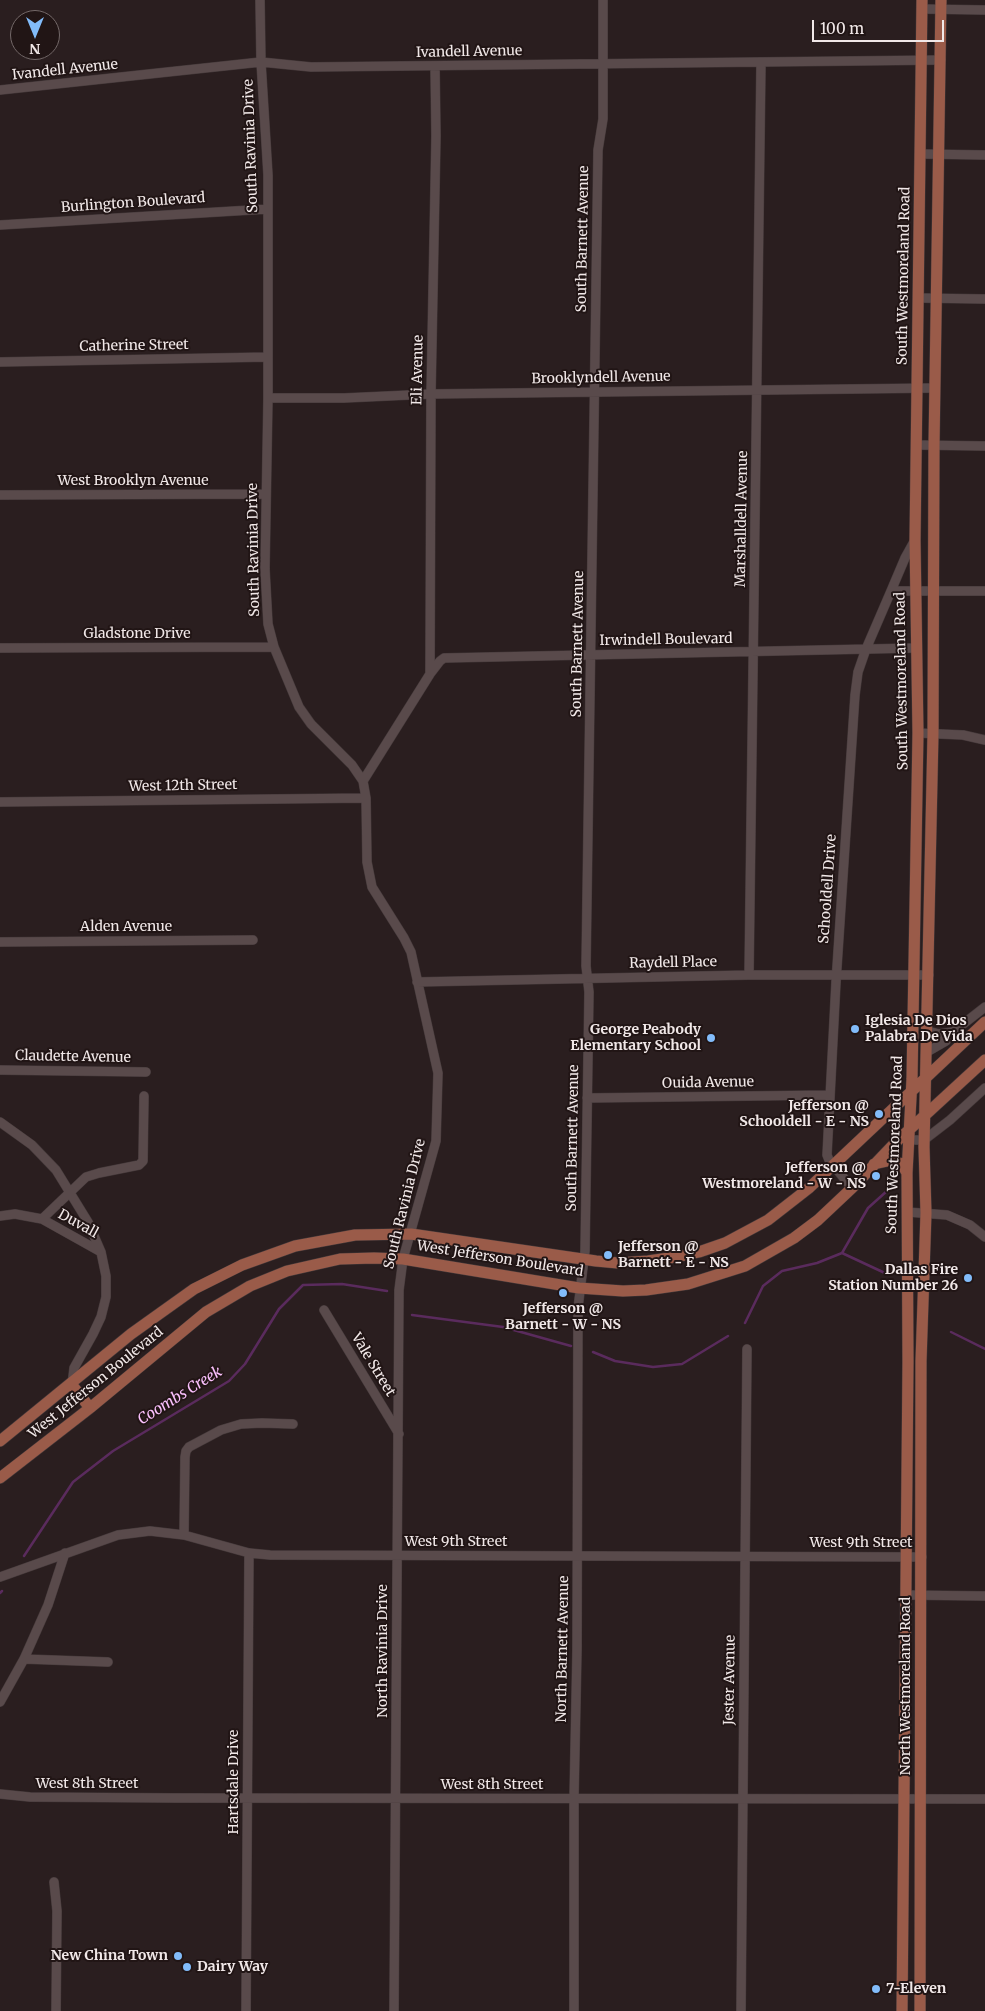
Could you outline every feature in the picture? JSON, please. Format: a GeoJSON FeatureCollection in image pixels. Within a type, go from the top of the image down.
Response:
{"type":"FeatureCollection","features":[{"type":"Feature","properties":{"kind":"main road","name":"South Westmoreland Road"},"geometry":{"type":"LineString","coordinates":[[908,1362],[906,1173],[911,1093],[918,733],[916,540],[922,5]]}},
{"type":"Feature","properties":{"kind":"main road","name":"South Westmoreland Road"},"geometry":{"type":"LineString","coordinates":[[921,1362],[926,1213],[924,1117],[928,1032],[933,734],[934,445],[942,5]]}},
{"type":"Feature","properties":{"kind":"main road","name":"West Jefferson Boulevard"},"geometry":{"type":"LineString","coordinates":[[0,1441],[72,1385],[132,1334],[194,1289],[242,1265],[295,1246],[338,1237],[372,1234],[410,1234],[584,1260],[618,1263],[648,1261],[698,1252],[725,1243],[768,1220],[809,1188],[926,1080],[985,1022]]}},
{"type":"Feature","properties":{"kind":"main road","name":"West Jefferson Boulevard"},"geometry":{"type":"LineString","coordinates":[[0,1478],[90,1408],[206,1312],[250,1286],[287,1272],[340,1259],[403,1258],[579,1288],[623,1291],[688,1284],[754,1262],[794,1238],[818,1220],[874,1164],[909,1135],[924,1117],[985,1060]]}},
{"type":"Feature","properties":{"kind":"main road"},"geometry":{"type":"LineString","coordinates":[[874,1164],[892,1160],[902,1164],[906,1173]]}},
{"type":"Feature","properties":{"kind":"main road","name":"North Westmoreland Road"},"geometry":{"type":"LineString","coordinates":[[902,2011],[908,1362]]}},
{"type":"Feature","properties":{"kind":"main road","name":"North Westmoreland Road"},"geometry":{"type":"LineString","coordinates":[[920,2011],[921,1362]]}},
{"type":"Feature","properties":{"kind":"main road"},"geometry":{"type":"LineString","coordinates":[[72,1385],[90,1408]]}},
{"type":"Feature","properties":{"kind":"street","name":"South Ravinia Drive"},"geometry":{"type":"LineString","coordinates":[[260,0],[268,209],[266,611],[274,647],[299,707],[311,724],[352,765],[363,781],[366,798],[367,862],[372,887],[404,938],[413,958],[438,1073],[437,1130],[434,1150],[403,1258],[399,1290]]}},
{"type":"Feature","properties":{"kind":"street","name":"South Barnett Avenue"},"geometry":{"type":"LineString","coordinates":[[579,1288],[584,1260],[587,1098],[598,150],[603,119],[602,0]]}},
{"type":"Feature","properties":{"kind":"street"},"geometry":{"type":"LineString","coordinates":[[922,5],[942,5],[985,10]]}},
{"type":"Feature","properties":{"kind":"street","name":"Ivandell Avenue"},"geometry":{"type":"LineString","coordinates":[[0,90],[261,62],[311,68],[941,60]]}},
{"type":"Feature","properties":{"kind":"street","name":"Marshalldell Avenue"},"geometry":{"type":"LineString","coordinates":[[749,975],[761,63]]}},
{"type":"Feature","properties":{"kind":"street","name":"Eli Avenue"},"geometry":{"type":"LineString","coordinates":[[430,674],[431,394],[436,136],[435,66]]}},
{"type":"Feature","properties":{"kind":"street"},"geometry":{"type":"LineString","coordinates":[[921,154],[985,154]]}},
{"type":"Feature","properties":{"kind":"street","name":"Burlington Boulevard"},"geometry":{"type":"LineString","coordinates":[[0,225],[268,209]]}},
{"type":"Feature","properties":{"kind":"street"},"geometry":{"type":"LineString","coordinates":[[919,298],[985,299]]}},
{"type":"Feature","properties":{"kind":"street","name":"Catherine Street"},"geometry":{"type":"LineString","coordinates":[[0,362],[268,357]]}},
{"type":"Feature","properties":{"kind":"street","name":"Brooklyndell Avenue"},"geometry":{"type":"LineString","coordinates":[[268,398],[344,398],[431,394],[935,388]]}},
{"type":"Feature","properties":{"kind":"street"},"geometry":{"type":"LineString","coordinates":[[917,445],[985,446]]}},
{"type":"Feature","properties":{"kind":"street","name":"West Brooklyn Avenue"},"geometry":{"type":"LineString","coordinates":[[0,495],[266,494]]}},
{"type":"Feature","properties":{"kind":"street","name":"Schooldell Drive"},"geometry":{"type":"LineString","coordinates":[[852,1188],[827,1155],[836,974],[855,695],[858,672],[866,649],[905,558],[916,540]]}},
{"type":"Feature","properties":{"kind":"street"},"geometry":{"type":"LineString","coordinates":[[891,591],[985,591]]}},
{"type":"Feature","properties":{"kind":"street","name":"Gladstone Drive"},"geometry":{"type":"LineString","coordinates":[[0,648],[274,647]]}},
{"type":"Feature","properties":{"kind":"street","name":"Irwindell Boulevard"},"geometry":{"type":"LineString","coordinates":[[363,781],[430,674],[440,661],[452,657],[916,648]]}},
{"type":"Feature","properties":{"kind":"street"},"geometry":{"type":"LineString","coordinates":[[918,733],[964,735],[985,740]]}},
{"type":"Feature","properties":{"kind":"street","name":"West 12th Street"},"geometry":{"type":"LineString","coordinates":[[0,802],[366,798]]}},
{"type":"Feature","properties":{"kind":"street","name":"Alden Avenue"},"geometry":{"type":"LineString","coordinates":[[0,942],[253,940]]}},
{"type":"Feature","properties":{"kind":"street","name":"Raydell Place"},"geometry":{"type":"LineString","coordinates":[[417,982],[749,975],[929,974]]}},
{"type":"Feature","properties":{"kind":"street"},"geometry":{"type":"LineString","coordinates":[[927,1052],[946,1041],[953,1032],[985,1007]]}},
{"type":"Feature","properties":{"kind":"street"},"geometry":{"type":"LineString","coordinates":[[928,1032],[939,1034],[953,1032]]}},
{"type":"Feature","properties":{"kind":"street","name":"Claudette Avenue"},"geometry":{"type":"LineString","coordinates":[[0,1070],[146,1072]]}},
{"type":"Feature","properties":{"kind":"street"},"geometry":{"type":"LineString","coordinates":[[909,1135],[924,1140],[950,1120],[985,1088]]}},
{"type":"Feature","properties":{"kind":"street","name":"Ouida Avenue"},"geometry":{"type":"LineString","coordinates":[[587,1098],[830,1095]]}},
{"type":"Feature","properties":{"kind":"street"},"geometry":{"type":"LineString","coordinates":[[42,1219],[86,1178],[99,1173],[140,1165],[142,1161],[144,1096]]}},
{"type":"Feature","properties":{"kind":"street"},"geometry":{"type":"LineString","coordinates":[[0,1122],[32,1145],[56,1170],[88,1222],[101,1252],[106,1276],[106,1297],[94,1334],[74,1368],[72,1385]]}},
{"type":"Feature","properties":{"kind":"street"},"geometry":{"type":"LineString","coordinates":[[907,1212],[947,1215],[977,1229],[985,1237]]}},
{"type":"Feature","properties":{"kind":"street","name":"Duvall"},"geometry":{"type":"LineString","coordinates":[[0,1216],[15,1214],[42,1219],[101,1252]]}},
{"type":"Feature","properties":{"kind":"street","name":"North Barnett Avenue"},"geometry":{"type":"LineString","coordinates":[[574,2011],[574,1799],[578,1650],[579,1288]]}},
{"type":"Feature","properties":{"kind":"street","name":"North Ravinia Drive"},"geometry":{"type":"LineString","coordinates":[[394,2011],[399,1290]]}},
{"type":"Feature","properties":{"kind":"street","name":"Vale Street"},"geometry":{"type":"LineString","coordinates":[[324,1310],[399,1434]]}},
{"type":"Feature","properties":{"kind":"street","name":"Jester Avenue"},"geometry":{"type":"LineString","coordinates":[[741,2011],[747,1348]]}},
{"type":"Feature","properties":{"kind":"street"},"geometry":{"type":"LineString","coordinates":[[184,1536],[185,1457],[189,1447],[221,1430],[241,1424],[262,1422],[293,1424]]}},
{"type":"Feature","properties":{"kind":"street","name":"West 9th Street"},"geometry":{"type":"LineString","coordinates":[[0,1577],[118,1535],[150,1531],[184,1536],[249,1553],[270,1555],[922,1557]]}},
{"type":"Feature","properties":{"kind":"street"},"geometry":{"type":"LineString","coordinates":[[0,1702],[24,1660],[48,1605],[65,1553]]}},
{"type":"Feature","properties":{"kind":"street","name":"Hartsdale Drive"},"geometry":{"type":"LineString","coordinates":[[246,2011],[249,1553]]}},
{"type":"Feature","properties":{"kind":"street"},"geometry":{"type":"LineString","coordinates":[[906,1595],[985,1596]]}},
{"type":"Feature","properties":{"kind":"street"},"geometry":{"type":"LineString","coordinates":[[24,1660],[108,1662]]}},
{"type":"Feature","properties":{"kind":"street","name":"West 8th Street"},"geometry":{"type":"LineString","coordinates":[[0,1794],[30,1797],[396,1799],[985,1799]]}},
{"type":"Feature","properties":{"kind":"street"},"geometry":{"type":"LineString","coordinates":[[54,1882],[57,1911],[56,2011]]}},
{"type":"Feature","properties":{"kind":"waterway","name":"Coombs Creek"},"geometry":{"type":"LineString","coordinates":[[745,1323],[763,1286],[782,1271],[817,1263],[842,1253],[868,1208],[897,1182]]}},
{"type":"Feature","properties":{"kind":"waterway"},"geometry":{"type":"LineString","coordinates":[[842,1253],[887,1274]]}},
{"type":"Feature","properties":{"kind":"waterway","name":"Coombs Creek"},"geometry":{"type":"LineString","coordinates":[[24,1556],[73,1482],[113,1451],[229,1381],[245,1364],[279,1309],[303,1285],[342,1284],[387,1291]]}},
{"type":"Feature","properties":{"kind":"waterway","name":"Coombs Creek"},"geometry":{"type":"LineString","coordinates":[[412,1315],[503,1327],[571,1346]]}},
{"type":"Feature","properties":{"kind":"waterway"},"geometry":{"type":"LineString","coordinates":[[951,1332],[985,1349]]}},
{"type":"Feature","properties":{"kind":"waterway","name":"Coombs Creek"},"geometry":{"type":"LineString","coordinates":[[593,1352],[615,1361],[653,1367],[682,1364],[728,1336]]}},
{"type":"Feature","properties":{"kind":"place","name":"Iglesia De Dios Palabra De Vida"},"geometry":{"type":"Point","coordinates":[855,1029]}},
{"type":"Feature","properties":{"kind":"place","name":"George Peabody Elementary School"},"geometry":{"type":"Point","coordinates":[711,1038]}},
{"type":"Feature","properties":{"kind":"place","name":"Jefferson @ Schooldell - E - NS"},"geometry":{"type":"Point","coordinates":[879,1114]}},
{"type":"Feature","properties":{"kind":"place","name":"Jefferson @ Westmoreland - W - NS"},"geometry":{"type":"Point","coordinates":[876,1176]}},
{"type":"Feature","properties":{"kind":"place","name":"Jefferson @ Barnett - E - NS"},"geometry":{"type":"Point","coordinates":[608,1255]}},
{"type":"Feature","properties":{"kind":"place","name":"Dallas Fire Station Number 26"},"geometry":{"type":"Point","coordinates":[968,1278]}},
{"type":"Feature","properties":{"kind":"place","name":"Jefferson @ Barnett - W - NS"},"geometry":{"type":"Point","coordinates":[563,1293]}},
{"type":"Feature","properties":{"kind":"place","name":"New China Town"},"geometry":{"type":"Point","coordinates":[178,1956]}},
{"type":"Feature","properties":{"kind":"place","name":"Dairy Way"},"geometry":{"type":"Point","coordinates":[187,1967]}},
{"type":"Feature","properties":{"kind":"place","name":"7-Eleven"},"geometry":{"type":"Point","coordinates":[876,1989]}}]}
